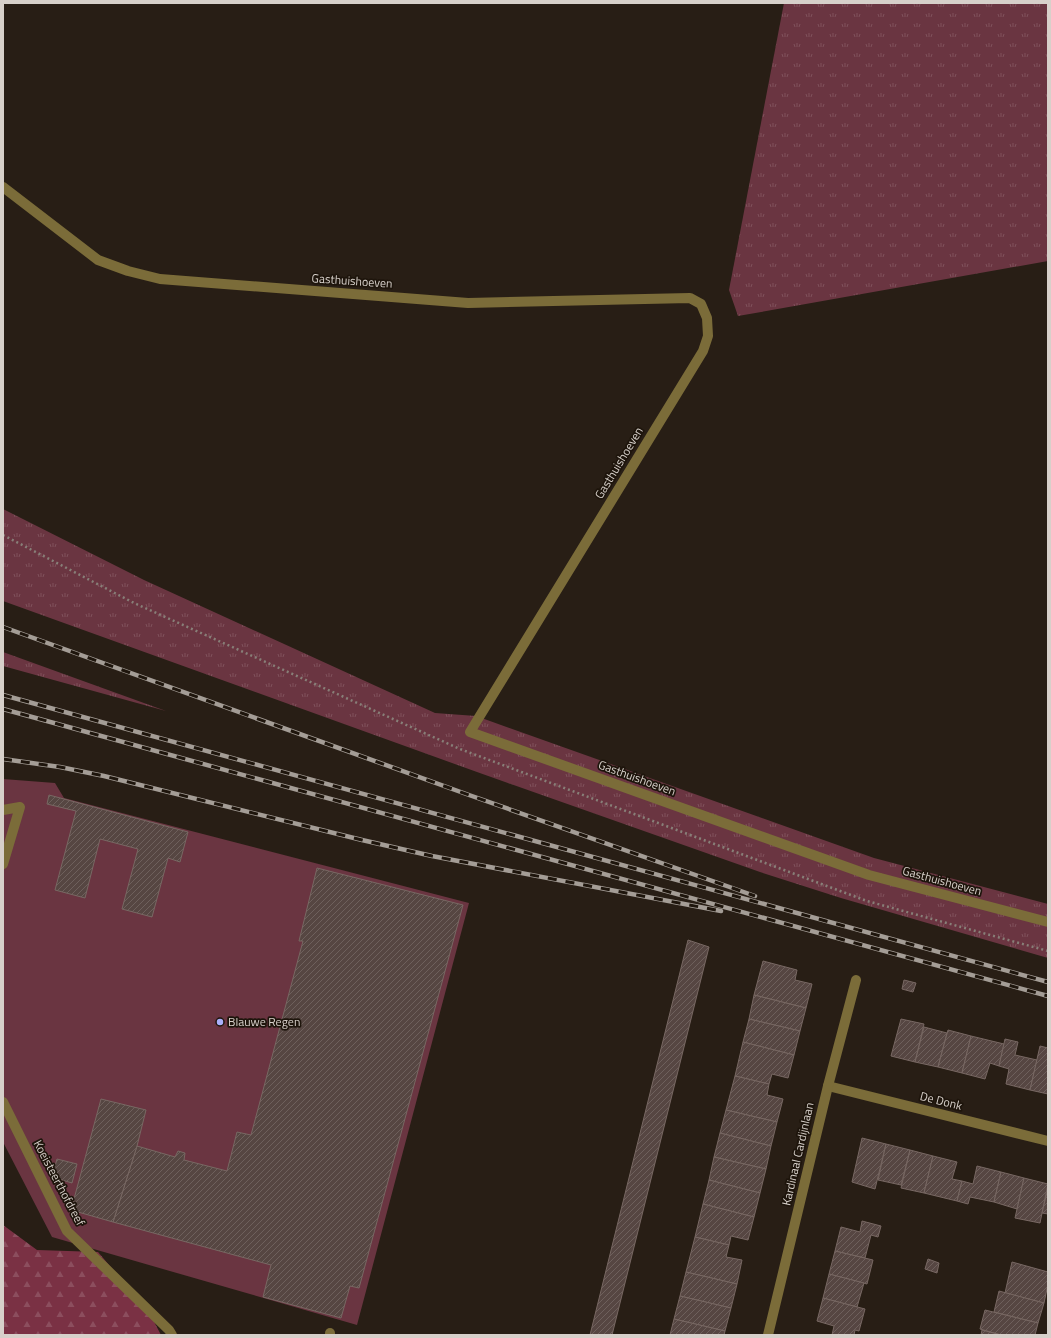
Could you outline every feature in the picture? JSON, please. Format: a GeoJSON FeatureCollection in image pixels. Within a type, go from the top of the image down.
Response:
{"type":"FeatureCollection","features":[{"type":"Feature","properties":{"kind":"street","name":"Gasthuishoeven"},"geometry":{"type":"LineString","coordinates":[[3,186],[98,260],[128,271],[160,279],[468,303],[690,298],[701,304],[707,318],[708,336],[703,351],[470,732],[869,875],[1048,922]]}},
{"type":"Feature","properties":{"kind":"street"},"geometry":{"type":"LineString","coordinates":[[3,810],[20,807],[3,864]]}},
{"type":"Feature","properties":{"kind":"street","name":"Kardinaal Cardijnlaan"},"geometry":{"type":"LineString","coordinates":[[768,1335],[828,1086],[856,980]]}},
{"type":"Feature","properties":{"kind":"street","name":"De Donk"},"geometry":{"type":"LineString","coordinates":[[828,1086],[1048,1141]]}},
{"type":"Feature","properties":{"kind":"street","name":"Koeisteerthofdreef"},"geometry":{"type":"LineString","coordinates":[[3,1102],[67,1231],[169,1330],[172,1335]]}},
{"type":"Feature","properties":{"kind":"path"},"geometry":{"type":"LineString","coordinates":[[3,535],[134,603],[460,749],[867,901],[1048,951]]}},
{"type":"Feature","properties":{"kind":"green space"},"geometry":{"type":"Polygon","coordinates":[[[784,3],[1048,3],[1048,261],[738,316],[729,290],[784,3]]]}},
{"type":"Feature","properties":{"kind":"green space"},"geometry":{"type":"Polygon","coordinates":[[[3,509],[144,580],[435,713],[476,716],[874,858],[1048,904],[1048,958],[841,898],[760,872],[477,772],[3,601],[3,509]]]}},
{"type":"Feature","properties":{"kind":"green space"},"geometry":{"type":"Polygon","coordinates":[[[3,652],[166,711],[3,666],[3,652]]]}},
{"type":"Feature","properties":{"kind":"green space","name":"Blauwe Regen"},"geometry":{"type":"Polygon","coordinates":[[[3,779],[55,783],[64,798],[469,903],[357,1325],[52,1237],[3,1142],[3,779]]]}},
{"type":"Feature","properties":{"kind":"green space"},"geometry":{"type":"Polygon","coordinates":[[[3,1225],[37,1250],[98,1252],[149,1312],[161,1335],[3,1335],[3,1225]]]}},
{"type":"Feature","properties":{"kind":"building"},"geometry":{"type":"Polygon","coordinates":[[[49,795],[188,832],[180,862],[168,858],[152,917],[122,909],[138,849],[100,839],[85,898],[55,890],[76,811],[47,804],[49,795]]]}},
{"type":"Feature","properties":{"kind":"building"},"geometry":{"type":"Polygon","coordinates":[[[317,868],[463,905],[359,1288],[350,1286],[341,1318],[263,1297],[271,1265],[113,1222],[137,1146],[175,1157],[178,1151],[185,1153],[184,1160],[227,1171],[237,1132],[251,1135],[303,941],[299,941],[317,868]]]}},
{"type":"Feature","properties":{"kind":"building"},"geometry":{"type":"Polygon","coordinates":[[[688,940],[709,947],[612,1335],[590,1335],[688,940]]]}},
{"type":"Feature","properties":{"kind":"building"},"geometry":{"type":"Polygon","coordinates":[[[763,961],[797,970],[795,980],[812,984],[806,1008],[754,995],[763,961]]]}},
{"type":"Feature","properties":{"kind":"building"},"geometry":{"type":"Polygon","coordinates":[[[904,980],[916,983],[913,992],[902,989],[904,980]]]}},
{"type":"Feature","properties":{"kind":"building"},"geometry":{"type":"Polygon","coordinates":[[[754,995],[806,1008],[800,1031],[749,1019],[754,995]]]}},
{"type":"Feature","properties":{"kind":"building"},"geometry":{"type":"Polygon","coordinates":[[[749,1019],[800,1031],[794,1055],[743,1042],[749,1019]]]}},
{"type":"Feature","properties":{"kind":"building"},"geometry":{"type":"Polygon","coordinates":[[[901,1019],[924,1024],[915,1062],[891,1056],[901,1019]]]}},
{"type":"Feature","properties":{"kind":"building"},"geometry":{"type":"Polygon","coordinates":[[[924,1027],[947,1033],[938,1067],[915,1062],[924,1027]]]}},
{"type":"Feature","properties":{"kind":"building"},"geometry":{"type":"Polygon","coordinates":[[[948,1030],[971,1036],[962,1073],[938,1067],[948,1030]]]}},
{"type":"Feature","properties":{"kind":"building"},"geometry":{"type":"Polygon","coordinates":[[[971,1036],[1004,1044],[999,1066],[990,1063],[985,1079],[962,1073],[971,1036]]]}},
{"type":"Feature","properties":{"kind":"building"},"geometry":{"type":"Polygon","coordinates":[[[1005,1039],[1018,1042],[1015,1055],[1037,1060],[1030,1090],[1006,1084],[1009,1069],[999,1066],[1005,1039]]]}},
{"type":"Feature","properties":{"kind":"building"},"geometry":{"type":"Polygon","coordinates":[[[743,1042],[794,1055],[788,1078],[772,1074],[769,1084],[735,1076],[743,1042]]]}},
{"type":"Feature","properties":{"kind":"building"},"geometry":{"type":"Polygon","coordinates":[[[1040,1046],[1048,1048],[1048,1094],[1030,1090],[1040,1046]]]}},
{"type":"Feature","properties":{"kind":"building"},"geometry":{"type":"Polygon","coordinates":[[[735,1076],[769,1084],[767,1095],[783,1099],[777,1122],[726,1110],[735,1076]]]}},
{"type":"Feature","properties":{"kind":"building"},"geometry":{"type":"Polygon","coordinates":[[[101,1099],[146,1110],[137,1146],[113,1222],[71,1210],[101,1099]]]}},
{"type":"Feature","properties":{"kind":"building"},"geometry":{"type":"Polygon","coordinates":[[[726,1110],[777,1122],[771,1146],[720,1133],[726,1110]]]}},
{"type":"Feature","properties":{"kind":"building"},"geometry":{"type":"Polygon","coordinates":[[[720,1133],[771,1146],[766,1169],[714,1157],[720,1133]]]}},
{"type":"Feature","properties":{"kind":"building"},"geometry":{"type":"Polygon","coordinates":[[[862,1138],[886,1144],[875,1189],[852,1182],[862,1138]]]}},
{"type":"Feature","properties":{"kind":"building"},"geometry":{"type":"Polygon","coordinates":[[[886,1144],[910,1150],[901,1185],[878,1180],[886,1144]]]}},
{"type":"Feature","properties":{"kind":"building"},"geometry":{"type":"Polygon","coordinates":[[[910,1150],[933,1156],[924,1193],[901,1188],[910,1150]]]}},
{"type":"Feature","properties":{"kind":"building"},"geometry":{"type":"Polygon","coordinates":[[[933,1156],[957,1162],[952,1179],[962,1181],[957,1201],[924,1193],[933,1156]]]}},
{"type":"Feature","properties":{"kind":"building"},"geometry":{"type":"Polygon","coordinates":[[[714,1157],[766,1169],[760,1193],[709,1180],[714,1157]]]}},
{"type":"Feature","properties":{"kind":"building"},"geometry":{"type":"Polygon","coordinates":[[[57,1159],[77,1164],[72,1183],[52,1177],[57,1159]]]}},
{"type":"Feature","properties":{"kind":"building"},"geometry":{"type":"Polygon","coordinates":[[[977,1166],[1001,1172],[994,1202],[970,1197],[968,1204],[957,1201],[962,1181],[973,1184],[977,1166]]]}},
{"type":"Feature","properties":{"kind":"building"},"geometry":{"type":"Polygon","coordinates":[[[1001,1172],[1024,1178],[1017,1209],[994,1202],[1001,1172]]]}},
{"type":"Feature","properties":{"kind":"building"},"geometry":{"type":"Polygon","coordinates":[[[1024,1178],[1048,1184],[1040,1223],[1015,1218],[1024,1178]]]}},
{"type":"Feature","properties":{"kind":"building"},"geometry":{"type":"Polygon","coordinates":[[[709,1180],[760,1193],[754,1217],[703,1204],[709,1180]]]}},
{"type":"Feature","properties":{"kind":"building"},"geometry":{"type":"Polygon","coordinates":[[[1048,1188],[1048,1214],[1042,1213],[1048,1188]]]}},
{"type":"Feature","properties":{"kind":"building"},"geometry":{"type":"Polygon","coordinates":[[[703,1204],[754,1217],[748,1240],[731,1236],[729,1245],[695,1237],[703,1204]]]}},
{"type":"Feature","properties":{"kind":"building"},"geometry":{"type":"Polygon","coordinates":[[[862,1221],[881,1226],[878,1237],[871,1235],[865,1258],[835,1251],[841,1227],[860,1232],[862,1221]]]}},
{"type":"Feature","properties":{"kind":"building"},"geometry":{"type":"Polygon","coordinates":[[[695,1237],[729,1245],[726,1257],[742,1260],[737,1284],[686,1272],[695,1237]]]}},
{"type":"Feature","properties":{"kind":"building"},"geometry":{"type":"Polygon","coordinates":[[[835,1251],[873,1260],[867,1284],[829,1274],[835,1251]]]}},
{"type":"Feature","properties":{"kind":"building"},"geometry":{"type":"Polygon","coordinates":[[[928,1259],[939,1263],[937,1273],[925,1269],[928,1259]]]}},
{"type":"Feature","properties":{"kind":"building"},"geometry":{"type":"Polygon","coordinates":[[[1012,1262],[1048,1272],[1048,1284],[1044,1303],[1005,1293],[1012,1262]]]}},
{"type":"Feature","properties":{"kind":"building"},"geometry":{"type":"Polygon","coordinates":[[[686,1272],[737,1284],[731,1308],[680,1296],[686,1272]]]}},
{"type":"Feature","properties":{"kind":"building"},"geometry":{"type":"Polygon","coordinates":[[[829,1274],[864,1283],[857,1307],[823,1298],[829,1274]]]}},
{"type":"Feature","properties":{"kind":"building"},"geometry":{"type":"Polygon","coordinates":[[[999,1291],[1044,1303],[1038,1323],[994,1312],[999,1291]]]}},
{"type":"Feature","properties":{"kind":"building"},"geometry":{"type":"Polygon","coordinates":[[[680,1296],[731,1308],[725,1331],[674,1319],[680,1296]]]}},
{"type":"Feature","properties":{"kind":"building"},"geometry":{"type":"Polygon","coordinates":[[[823,1298],[865,1309],[859,1331],[855,1330],[854,1335],[832,1335],[834,1326],[817,1321],[823,1298]]]}},
{"type":"Feature","properties":{"kind":"building"},"geometry":{"type":"Polygon","coordinates":[[[985,1310],[1038,1323],[1035,1335],[1001,1335],[980,1329],[985,1310]]]}},
{"type":"Feature","properties":{"kind":"building"},"geometry":{"type":"Polygon","coordinates":[[[674,1319],[725,1331],[724,1335],[670,1335],[674,1319]]]}},
{"type":"Feature","properties":{"kind":"building"},"geometry":{"type":"Polygon","coordinates":[[[982,1330],[1001,1335],[981,1335],[982,1330]]]}},
{"type":"Feature","properties":{"kind":"railway"},"geometry":{"type":"LineString","coordinates":[[3,627],[469,795],[755,896]]}},
{"type":"Feature","properties":{"kind":"railway"},"geometry":{"type":"LineString","coordinates":[[3,695],[1048,982]]}},
{"type":"Feature","properties":{"kind":"railway"},"geometry":{"type":"LineString","coordinates":[[3,709],[1048,996]]}},
{"type":"Feature","properties":{"kind":"railway"},"geometry":{"type":"LineString","coordinates":[[3,759],[60,767],[104,776],[432,856],[721,911]]}},
{"type":"Feature","properties":{"kind":"place","name":"Blauwe Regen"},"geometry":{"type":"Point","coordinates":[220,1022]}}]}
